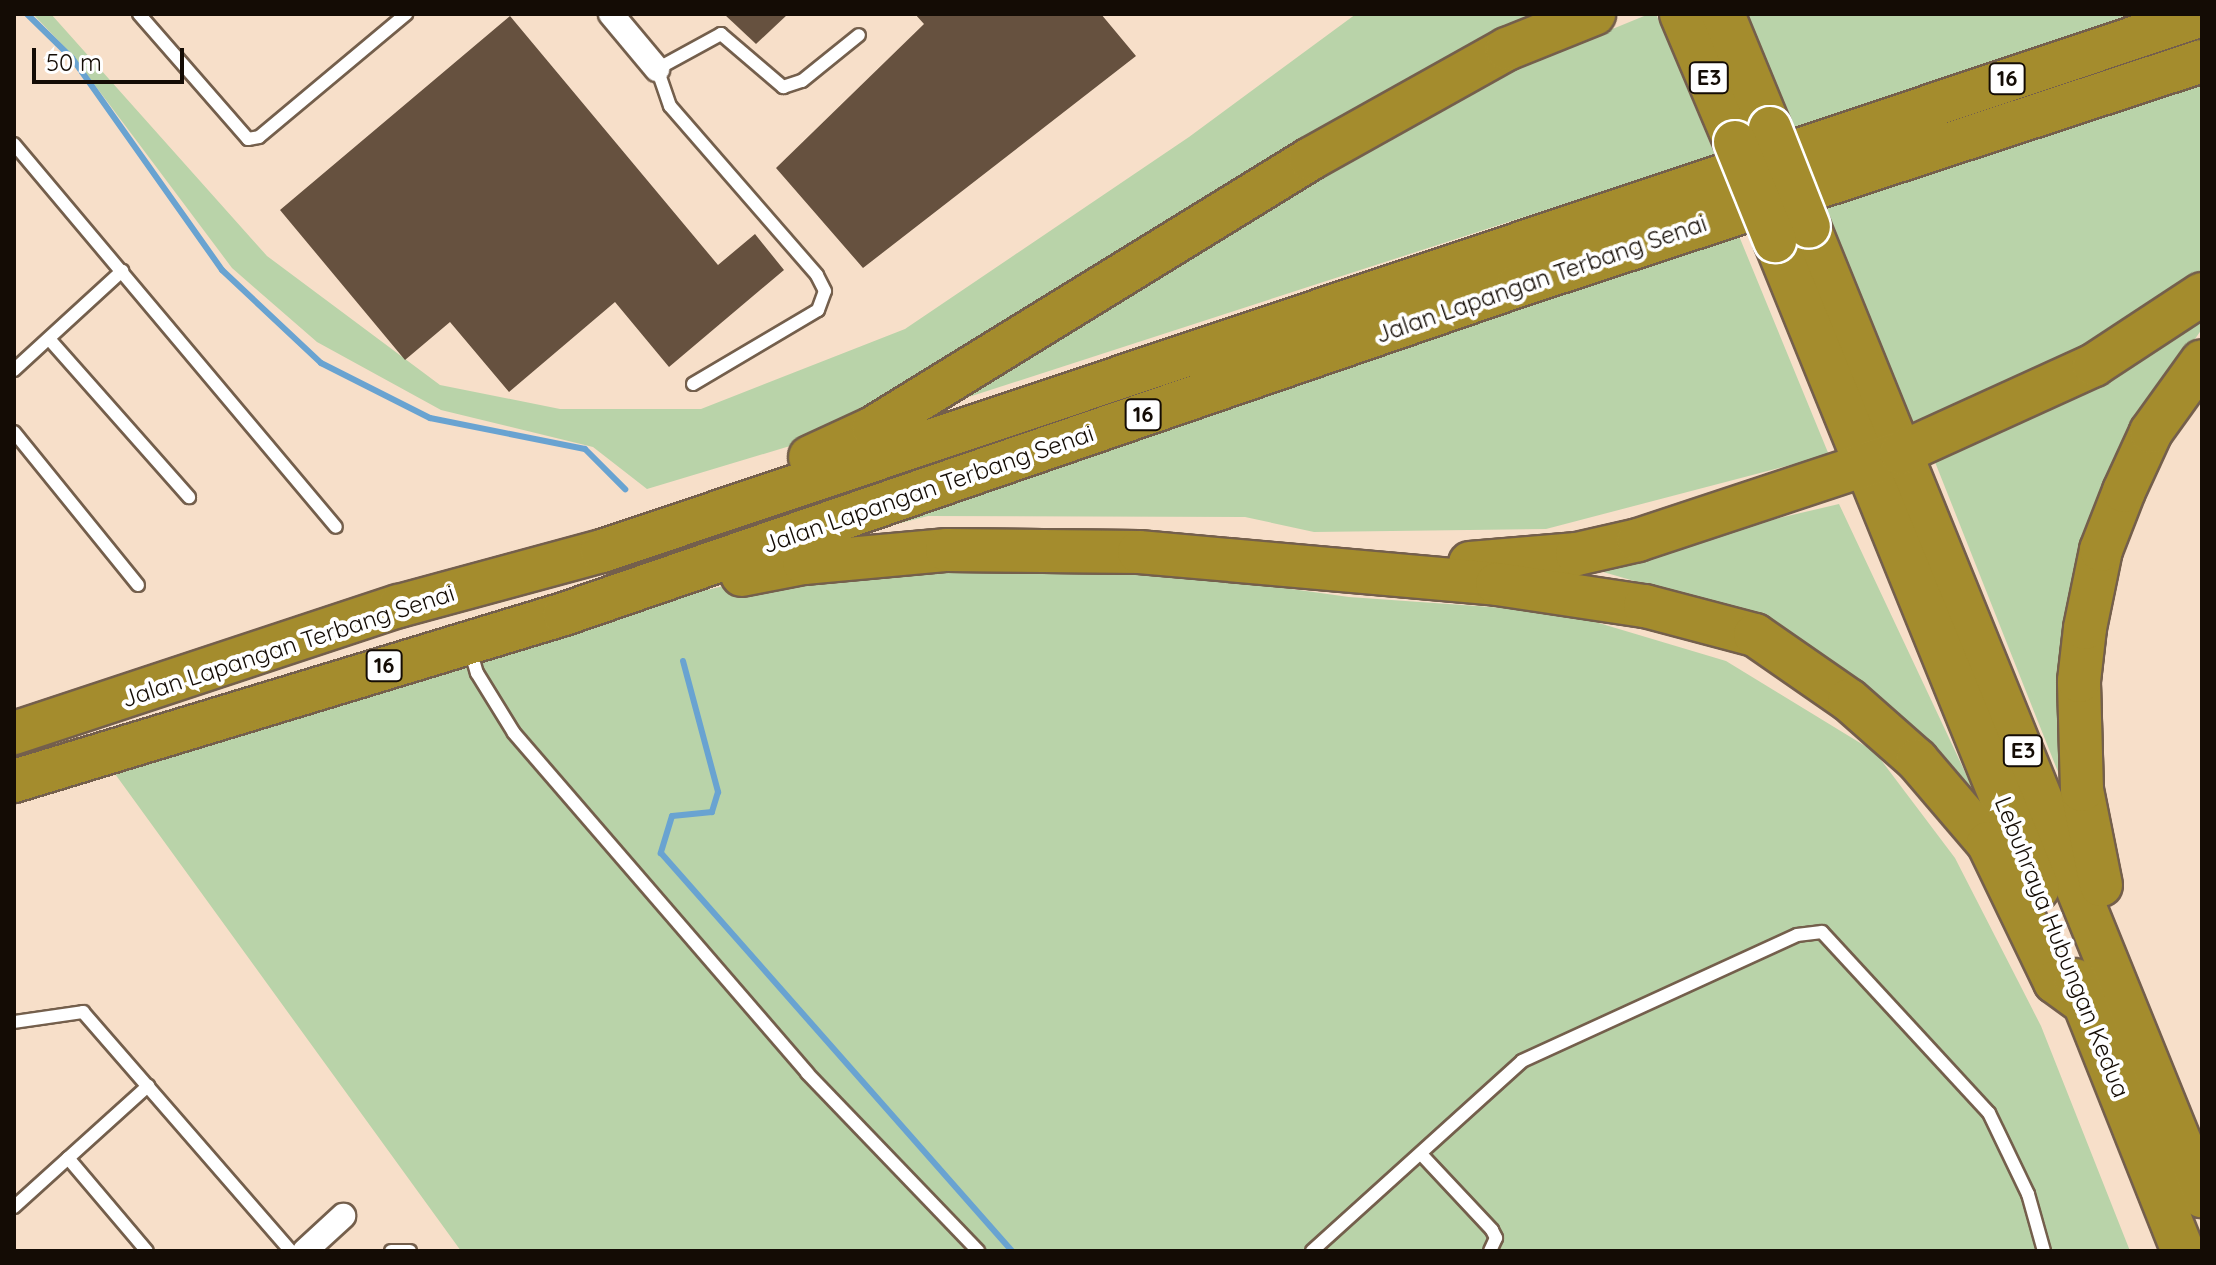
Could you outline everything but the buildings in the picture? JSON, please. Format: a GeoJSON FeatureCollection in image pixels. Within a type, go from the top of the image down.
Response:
{"type":"FeatureCollection","features":[{"type":"Feature","properties":{"kind":"highway"},"geometry":{"type":"LineString","coordinates":[[602,551],[668,516],[873,428],[1310,159],[1507,49],[1560,14]]}},
{"type":"Feature","properties":{"kind":"highway"},"geometry":{"type":"LineString","coordinates":[[1507,49],[1594,14]]}},
{"type":"Feature","properties":{"kind":"highway","name":"E3"},"geometry":{"type":"LineString","coordinates":[[1681,14],[1753,135]]}},
{"type":"Feature","properties":{"kind":"highway","name":"E3"},"geometry":{"type":"LineString","coordinates":[[1723,14],[1753,135],[1884,459]]}},
{"type":"Feature","properties":{"kind":"highway","name":"Jalan Lapangan Terbang Senai"},"geometry":{"type":"LineString","coordinates":[[14,733],[43,728],[399,606],[602,551],[2202,15]]}},
{"type":"Feature","properties":{"kind":"highway","name":"Jalan Lapangan Terbang Senai"},"geometry":{"type":"LineString","coordinates":[[14,781],[564,614],[1517,286],[2202,61]]}},
{"type":"Feature","properties":{"kind":"highway"},"geometry":{"type":"LineString","coordinates":[[1365,570],[1577,554],[1638,540],[1884,459],[2094,365],[2202,294]]}},
{"type":"Feature","properties":{"kind":"highway"},"geometry":{"type":"LineString","coordinates":[[2144,1050],[2090,841],[2082,790],[2079,681],[2101,550],[2151,432],[2202,361]]}},
{"type":"Feature","properties":{"kind":"highway","name":"Lebuhraya Hubungan Kedua"},"geometry":{"type":"LineString","coordinates":[[1884,459],[2085,1004],[2183,1251]]}},
{"type":"Feature","properties":{"kind":"highway","name":"Lebuhraya Hubungan Kedua"},"geometry":{"type":"LineString","coordinates":[[1884,459],[2144,1050],[2202,1196]]}},
{"type":"Feature","properties":{"kind":"highway"},"geometry":{"type":"LineString","coordinates":[[564,614],[804,563],[947,550],[1139,552],[1365,570],[1645,606],[1755,635],[1849,700],[1917,760],[1988,843],[2055,982],[2085,1004]]}},
{"type":"Feature","properties":{"kind":"street"},"geometry":{"type":"LineString","coordinates":[[611,14],[657,69]]}},
{"type":"Feature","properties":{"kind":"street"},"geometry":{"type":"LineString","coordinates":[[305,1251],[343,1216]]}},
{"type":"Feature","properties":{"kind":"lane"},"geometry":{"type":"LineString","coordinates":[[139,14],[237,133],[248,139],[259,137],[406,14]]}},
{"type":"Feature","properties":{"kind":"lane"},"geometry":{"type":"LineString","coordinates":[[693,384],[818,310],[825,291],[817,275],[670,106],[657,69],[721,34],[783,87],[802,81],[859,35]]}},
{"type":"Feature","properties":{"kind":"lane"},"geometry":{"type":"LineString","coordinates":[[14,144],[336,527]]}},
{"type":"Feature","properties":{"kind":"lane"},"geometry":{"type":"LineString","coordinates":[[14,370],[122,271]]}},
{"type":"Feature","properties":{"kind":"lane"},"geometry":{"type":"LineString","coordinates":[[50,340],[189,497]]}},
{"type":"Feature","properties":{"kind":"lane"},"geometry":{"type":"LineString","coordinates":[[14,432],[138,585]]}},
{"type":"Feature","properties":{"kind":"lane"},"geometry":{"type":"LineString","coordinates":[[468,642],[477,673],[514,733],[807,1073],[978,1251]]}},
{"type":"Feature","properties":{"kind":"lane"},"geometry":{"type":"LineString","coordinates":[[1312,1251],[1522,1061],[1797,935],[1822,932],[1989,1113],[2028,1194],[2044,1251]]}},
{"type":"Feature","properties":{"kind":"lane"},"geometry":{"type":"LineString","coordinates":[[14,1022],[83,1012],[291,1251]]}},
{"type":"Feature","properties":{"kind":"lane"},"geometry":{"type":"LineString","coordinates":[[14,1207],[148,1086]]}},
{"type":"Feature","properties":{"kind":"lane"},"geometry":{"type":"LineString","coordinates":[[1421,1154],[1492,1230],[1496,1238],[1490,1251]]}},
{"type":"Feature","properties":{"kind":"lane"},"geometry":{"type":"LineString","coordinates":[[68,1158],[147,1251]]}},
{"type":"Feature","properties":{"kind":"lane"},"geometry":{"type":"LineString","coordinates":[[391,1251],[410,1251]]}},
{"type":"Feature","properties":{"kind":"green space"},"geometry":{"type":"Polygon","coordinates":[[[33,14],[51,14],[267,256],[440,385],[560,409],[701,409],[905,329],[1189,137],[1356,14],[1538,14],[877,411],[790,446],[647,489],[593,447],[441,410],[317,342],[232,268],[73,56],[33,14]]]}},
{"type":"Feature","properties":{"kind":"green space"},"geometry":{"type":"Polygon","coordinates":[[[1649,14],[1656,14],[1715,155],[904,418],[1430,104],[1649,14]]]}},
{"type":"Feature","properties":{"kind":"green space"},"geometry":{"type":"Polygon","coordinates":[[[1744,14],[2136,14],[1791,129],[1744,14]]]}},
{"type":"Feature","properties":{"kind":"green space"},"geometry":{"type":"Polygon","coordinates":[[[2202,81],[2202,277],[2051,365],[1912,422],[1817,198],[2202,81]]]}},
{"type":"Feature","properties":{"kind":"green space"},"geometry":{"type":"Polygon","coordinates":[[[1739,236],[1829,455],[1546,529],[1314,532],[1245,517],[928,516],[843,538],[825,529],[1739,236]]]}},
{"type":"Feature","properties":{"kind":"green space"},"geometry":{"type":"Polygon","coordinates":[[[2202,316],[2202,329],[2134,425],[2074,575],[2062,782],[1933,457],[2202,316]]]}},
{"type":"Feature","properties":{"kind":"green space"},"geometry":{"type":"Polygon","coordinates":[[[1839,504],[1981,806],[1738,611],[1579,565],[1839,504]]]}},
{"type":"Feature","properties":{"kind":"green space"},"geometry":{"type":"Polygon","coordinates":[[[1066,558],[1349,597],[1562,612],[1726,661],[1875,752],[1955,858],[2041,1026],[2130,1251],[461,1251],[110,767],[609,612],[790,571],[1066,558]]]}},
{"type":"Feature","properties":{"kind":"waterway"},"geometry":{"type":"LineString","coordinates":[[27,14],[72,58],[222,270],[321,363],[430,418],[585,449],[625,489]]}},
{"type":"Feature","properties":{"kind":"waterway"},"geometry":{"type":"LineString","coordinates":[[683,661],[718,792],[712,812],[672,816],[661,853],[1012,1251]]}}]}
